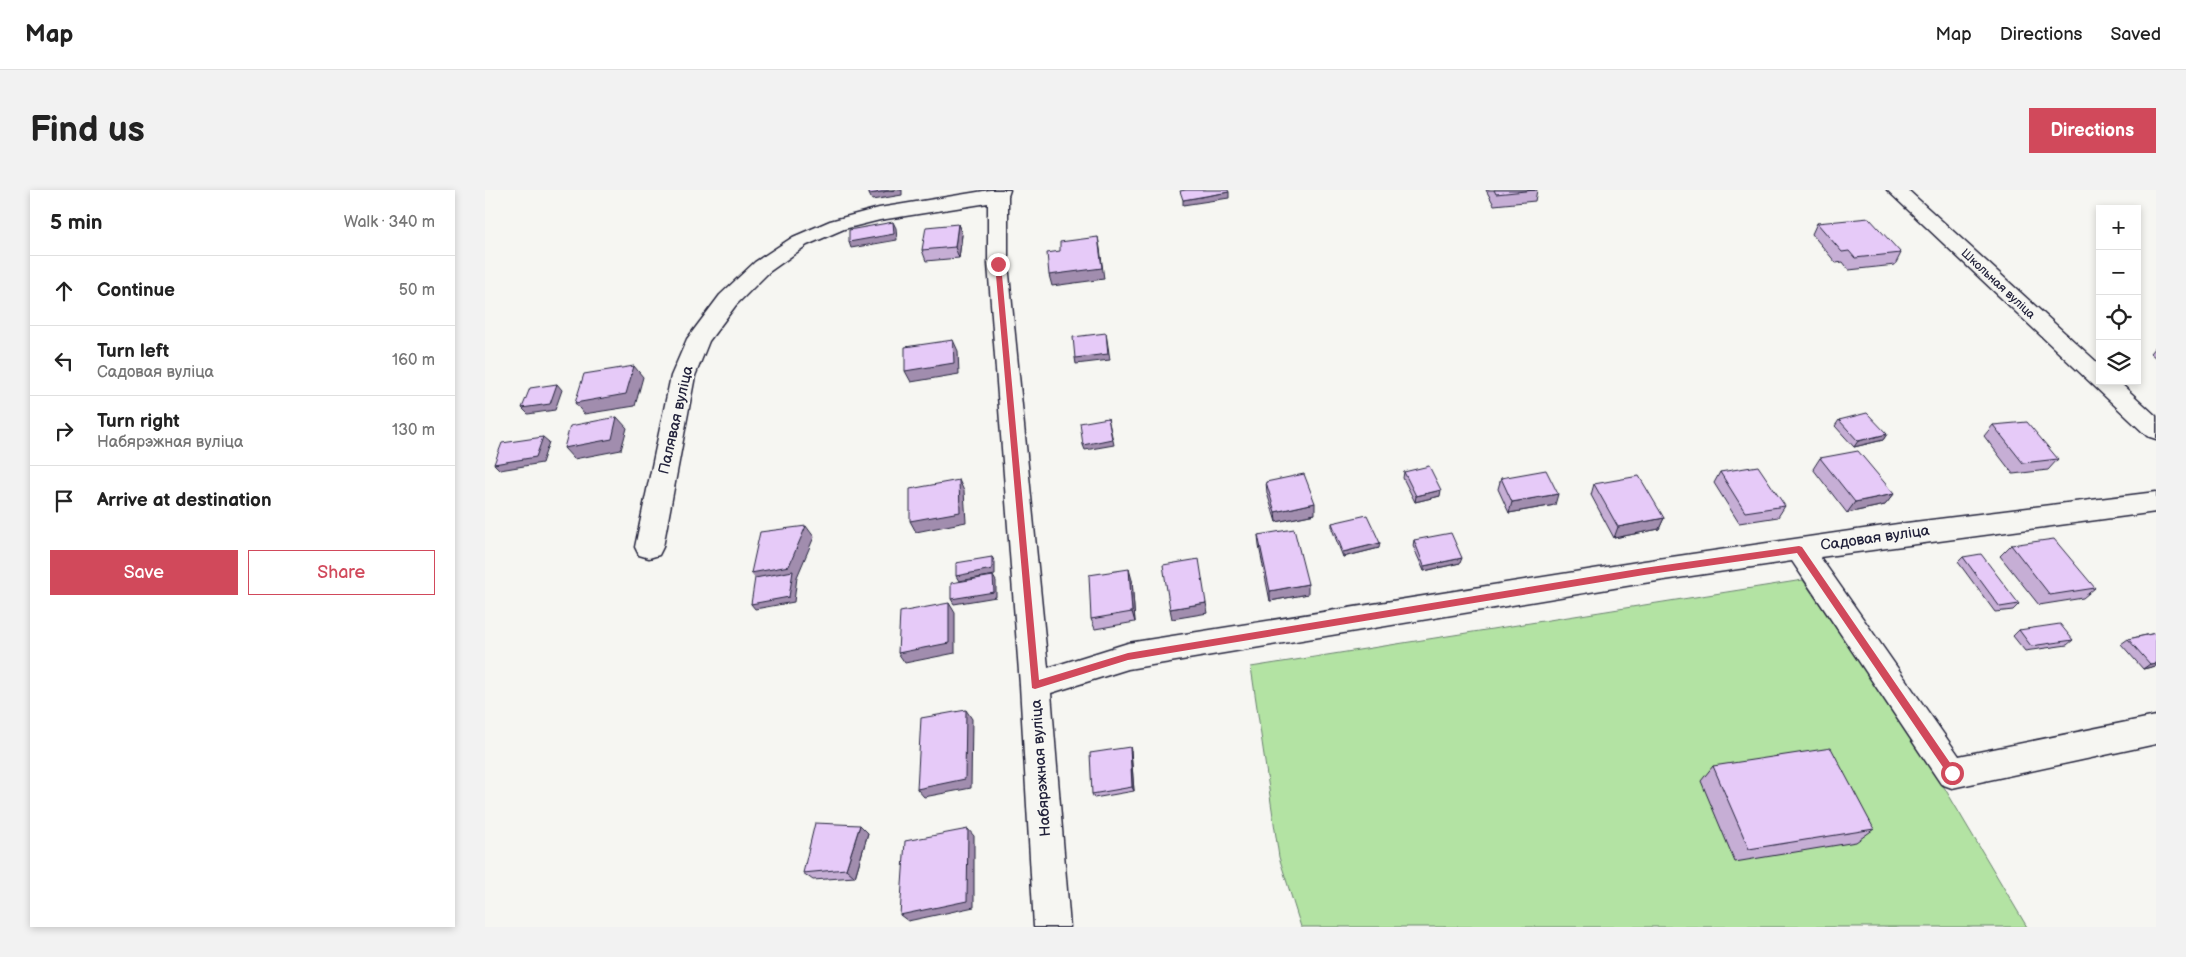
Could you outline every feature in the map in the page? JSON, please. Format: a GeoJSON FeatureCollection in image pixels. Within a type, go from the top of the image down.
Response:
{"type":"FeatureCollection","features":[{"type":"Feature","properties":{"kind":"street","name":"Школьная вуліца"},"geometry":{"type":"LineString","coordinates":[[1897,190],[2096,374]]}},
{"type":"Feature","properties":{"kind":"street","name":"Палявая вуліца"},"geometry":{"type":"LineString","coordinates":[[649,547],[683,376],[698,339],[728,300],[769,262],[800,241],[837,225],[879,214],[999,193]]}},
{"type":"Feature","properties":{"kind":"street","name":"Набярэжная вуліца"},"geometry":{"type":"LineString","coordinates":[[999,193],[998,264],[1035,685],[1052,927]]}},
{"type":"Feature","properties":{"kind":"street"},"geometry":{"type":"LineString","coordinates":[[2107,385],[2156,430]]}},
{"type":"Feature","properties":{"kind":"street","name":"Садовая вуліца"},"geometry":{"type":"LineString","coordinates":[[1035,685],[1128,656],[1644,572],[1799,549],[2156,502]]}},
{"type":"Feature","properties":{"kind":"street"},"geometry":{"type":"LineString","coordinates":[[1799,549],[1952,773],[2156,730]]}},
{"type":"Feature","properties":{"kind":"green space"},"geometry":{"type":"Polygon","coordinates":[[[1803,580],[1941,782],[2027,927],[1301,927],[1279,857],[1251,667],[1803,580]]]}},
{"type":"Feature","properties":{"kind":"building"},"geometry":{"type":"Polygon","coordinates":[[[869,190],[895,190],[869,194],[869,190]]]}},
{"type":"Feature","properties":{"kind":"building"},"geometry":{"type":"Polygon","coordinates":[[[1228,190],[1229,192],[1183,200],[1180,191],[1228,190]]]}},
{"type":"Feature","properties":{"kind":"building"},"geometry":{"type":"Polygon","coordinates":[[[1494,190],[1535,190],[1496,194],[1494,190]]]}},
{"type":"Feature","properties":{"kind":"building"},"geometry":{"type":"Polygon","coordinates":[[[1869,218],[1901,253],[1855,258],[1849,251],[1842,252],[1817,223],[1869,218]]]}},
{"type":"Feature","properties":{"kind":"building"},"geometry":{"type":"Polygon","coordinates":[[[893,222],[894,234],[849,242],[849,230],[893,222]]]}},
{"type":"Feature","properties":{"kind":"building"},"geometry":{"type":"Polygon","coordinates":[[[958,224],[955,247],[922,250],[926,227],[958,224]]]}},
{"type":"Feature","properties":{"kind":"building"},"geometry":{"type":"Polygon","coordinates":[[[1098,237],[1102,268],[1049,275],[1047,253],[1060,251],[1060,242],[1098,237]]]}},
{"type":"Feature","properties":{"kind":"building"},"geometry":{"type":"Polygon","coordinates":[[[1106,333],[1108,354],[1075,358],[1073,337],[1106,333]]]}},
{"type":"Feature","properties":{"kind":"building"},"geometry":{"type":"Polygon","coordinates":[[[953,340],[954,363],[905,371],[905,347],[953,340]]]}},
{"type":"Feature","properties":{"kind":"building"},"geometry":{"type":"Polygon","coordinates":[[[634,366],[626,394],[575,403],[584,374],[634,366]]]}},
{"type":"Feature","properties":{"kind":"building"},"geometry":{"type":"Polygon","coordinates":[[[557,384],[550,404],[522,408],[530,388],[557,384]]]}},
{"type":"Feature","properties":{"kind":"building"},"geometry":{"type":"Polygon","coordinates":[[[1867,413],[1887,434],[1858,441],[1839,420],[1867,413]]]}},
{"type":"Feature","properties":{"kind":"building"},"geometry":{"type":"Polygon","coordinates":[[[617,417],[612,439],[564,448],[570,426],[617,417]]]}},
{"type":"Feature","properties":{"kind":"building"},"geometry":{"type":"Polygon","coordinates":[[[1108,418],[1112,439],[1083,445],[1080,423],[1108,418]]]}},
{"type":"Feature","properties":{"kind":"building"},"geometry":{"type":"Polygon","coordinates":[[[2027,422],[2058,459],[2023,463],[1993,425],[2027,422]]]}},
{"type":"Feature","properties":{"kind":"building"},"geometry":{"type":"Polygon","coordinates":[[[543,437],[536,457],[494,464],[502,443],[543,437]]]}},
{"type":"Feature","properties":{"kind":"building"},"geometry":{"type":"Polygon","coordinates":[[[1858,451],[1894,494],[1855,502],[1820,458],[1858,451]]]}},
{"type":"Feature","properties":{"kind":"building"},"geometry":{"type":"Polygon","coordinates":[[[1429,466],[1441,490],[1416,496],[1404,472],[1429,466]]]}},
{"type":"Feature","properties":{"kind":"building"},"geometry":{"type":"Polygon","coordinates":[[[1758,466],[1785,506],[1745,512],[1720,472],[1758,466]]]}},
{"type":"Feature","properties":{"kind":"building"},"geometry":{"type":"Polygon","coordinates":[[[1546,470],[1558,494],[1512,502],[1501,478],[1546,470]]]}},
{"type":"Feature","properties":{"kind":"building"},"geometry":{"type":"Polygon","coordinates":[[[1304,474],[1315,503],[1275,512],[1266,482],[1304,474]]]}},
{"type":"Feature","properties":{"kind":"building"},"geometry":{"type":"Polygon","coordinates":[[[1639,476],[1664,518],[1618,527],[1594,484],[1639,476]]]}},
{"type":"Feature","properties":{"kind":"building"},"geometry":{"type":"Polygon","coordinates":[[[959,480],[960,512],[910,521],[910,489],[959,480]]]}},
{"type":"Feature","properties":{"kind":"building"},"geometry":{"type":"Polygon","coordinates":[[[1367,515],[1380,543],[1343,552],[1332,523],[1367,515]]]}},
{"type":"Feature","properties":{"kind":"building"},"geometry":{"type":"Polygon","coordinates":[[[806,526],[789,566],[751,573],[760,532],[806,526]]]}},
{"type":"Feature","properties":{"kind":"building"},"geometry":{"type":"Polygon","coordinates":[[[1294,529],[1308,584],[1270,591],[1258,535],[1294,529]]]}},
{"type":"Feature","properties":{"kind":"building"},"geometry":{"type":"Polygon","coordinates":[[[1451,533],[1462,558],[1424,566],[1414,540],[1451,533]]]}},
{"type":"Feature","properties":{"kind":"building"},"geometry":{"type":"Polygon","coordinates":[[[2054,539],[2095,588],[2050,595],[2011,545],[2054,539]]]}},
{"type":"Feature","properties":{"kind":"building"},"geometry":{"type":"Polygon","coordinates":[[[1981,554],[2019,604],[2000,607],[1963,557],[1981,554]]]}},
{"type":"Feature","properties":{"kind":"building"},"geometry":{"type":"Polygon","coordinates":[[[992,557],[992,569],[956,576],[956,563],[992,557]]]}},
{"type":"Feature","properties":{"kind":"building"},"geometry":{"type":"Polygon","coordinates":[[[1199,559],[1206,603],[1170,609],[1163,565],[1199,559]]]}},
{"type":"Feature","properties":{"kind":"building"},"geometry":{"type":"Polygon","coordinates":[[[1129,569],[1132,612],[1091,619],[1089,575],[1129,569]]]}},
{"type":"Feature","properties":{"kind":"building"},"geometry":{"type":"Polygon","coordinates":[[[793,571],[789,597],[751,604],[755,578],[793,571]]]}},
{"type":"Feature","properties":{"kind":"building"},"geometry":{"type":"Polygon","coordinates":[[[993,576],[994,592],[951,599],[951,583],[993,576]]]}},
{"type":"Feature","properties":{"kind":"building"},"geometry":{"type":"Polygon","coordinates":[[[949,603],[949,643],[898,653],[900,612],[949,603]]]}},
{"type":"Feature","properties":{"kind":"building"},"geometry":{"type":"Polygon","coordinates":[[[2060,624],[2073,640],[2031,646],[2019,630],[2060,624]]]}},
{"type":"Feature","properties":{"kind":"building"},"geometry":{"type":"Polygon","coordinates":[[[2156,633],[2156,663],[2150,664],[2128,639],[2156,633]]]}},
{"type":"Feature","properties":{"kind":"building"},"geometry":{"type":"Polygon","coordinates":[[[966,710],[965,779],[917,789],[921,718],[966,710]]]}},
{"type":"Feature","properties":{"kind":"building"},"geometry":{"type":"Polygon","coordinates":[[[1130,747],[1132,787],[1092,794],[1090,753],[1130,747]]]}},
{"type":"Feature","properties":{"kind":"building"},"geometry":{"type":"Polygon","coordinates":[[[1831,748],[1874,829],[1749,849],[1713,766],[1831,748]]]}},
{"type":"Feature","properties":{"kind":"building"},"geometry":{"type":"Polygon","coordinates":[[[815,823],[860,825],[846,869],[803,873],[815,823]]]}},
{"type":"Feature","properties":{"kind":"building"},"geometry":{"type":"Polygon","coordinates":[[[968,829],[967,901],[900,915],[905,841],[968,829]]]}},
{"type":"Feature","properties":{"kind":"route"},"geometry":{"type":"LineString","coordinates":[[998,264],[1035,685],[1128,656],[1644,572],[1799,549],[1952,773]]}}]}
